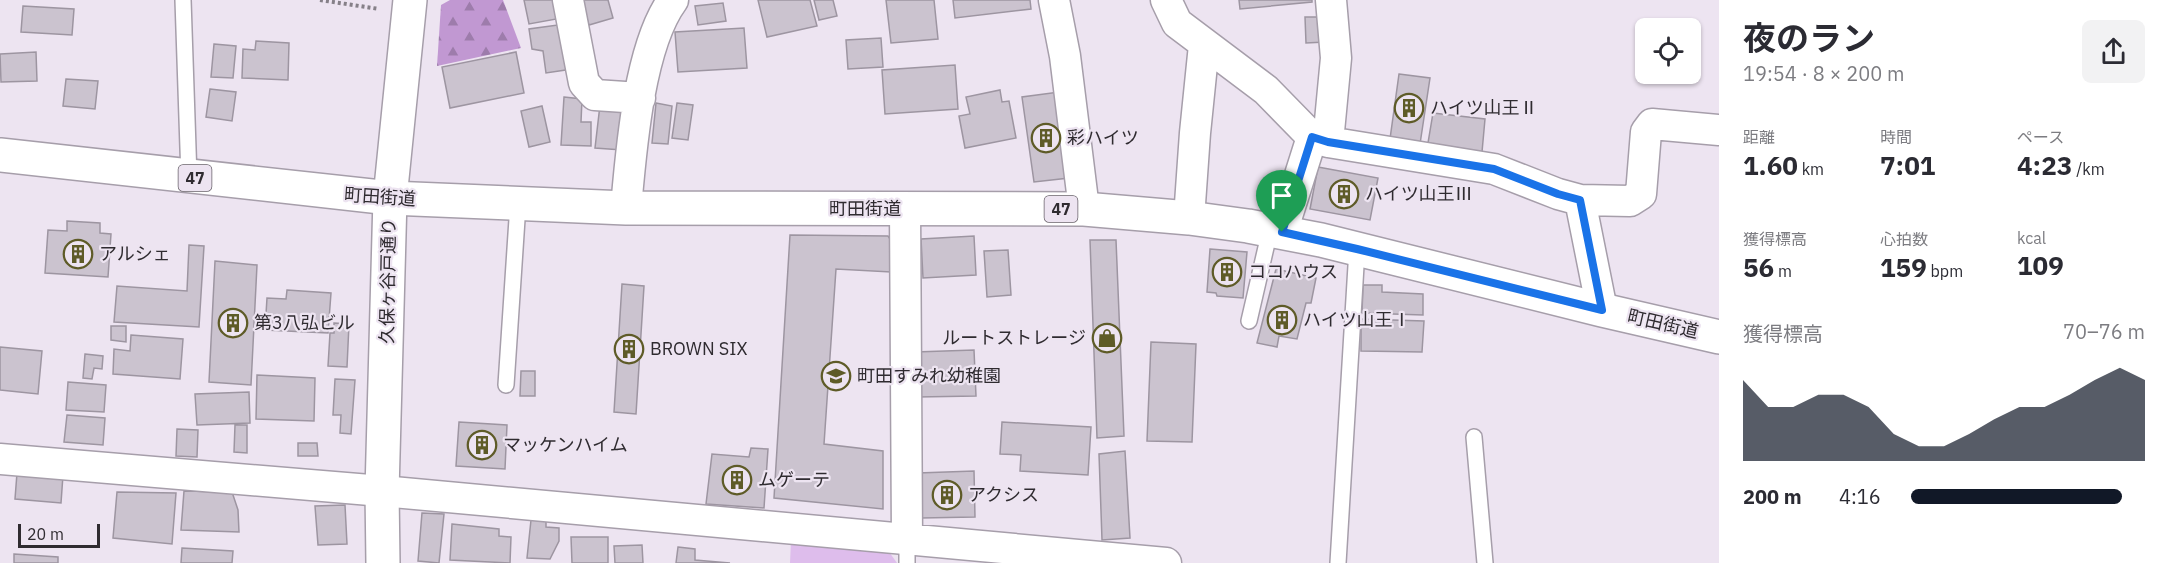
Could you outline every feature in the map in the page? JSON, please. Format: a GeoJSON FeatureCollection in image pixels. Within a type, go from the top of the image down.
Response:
{"type":"FeatureCollection","features":[{"type":"Feature","properties":{"kind":"main road","name":"久保ヶ谷戸通り"},"geometry":{"type":"LineString","coordinates":[[383,563],[382,492],[396,5]]}},
{"type":"Feature","properties":{"kind":"main road","name":"町田街道"},"geometry":{"type":"LineString","coordinates":[[0,155],[189,178],[390,198],[626,208],[1084,209],[1189,218],[1276,231],[1357,249],[1719,337]]}},
{"type":"Feature","properties":{"kind":"street"},"geometry":{"type":"LineString","coordinates":[[568,0],[584,83],[596,95],[640,98]]}},
{"type":"Feature","properties":{"kind":"street"},"geometry":{"type":"LineString","coordinates":[[626,208],[640,98],[650,51],[658,26],[673,0]]}},
{"type":"Feature","properties":{"kind":"street"},"geometry":{"type":"LineString","coordinates":[[1054,0],[1065,56],[1084,209]]}},
{"type":"Feature","properties":{"kind":"street"},"geometry":{"type":"LineString","coordinates":[[1166,0],[1177,23],[1266,90],[1320,139],[1494,169],[1558,194],[1580,200],[1630,201],[1641,194],[1646,132],[1653,124],[1719,130]]}},
{"type":"Feature","properties":{"kind":"street"},"geometry":{"type":"LineString","coordinates":[[1276,231],[1320,139],[1336,58],[1331,0]]}},
{"type":"Feature","properties":{"kind":"street"},"geometry":{"type":"LineString","coordinates":[[1189,218],[1204,45]]}},
{"type":"Feature","properties":{"kind":"street"},"geometry":{"type":"LineString","coordinates":[[1580,200],[1602,310]]}},
{"type":"Feature","properties":{"kind":"street"},"geometry":{"type":"LineString","coordinates":[[905,209],[907,551]]}},
{"type":"Feature","properties":{"kind":"street"},"geometry":{"type":"LineString","coordinates":[[0,459],[382,492],[907,551],[1166,563]]}},
{"type":"Feature","properties":{"kind":"lane"},"geometry":{"type":"LineString","coordinates":[[183,0],[189,178]]}},
{"type":"Feature","properties":{"kind":"lane"},"geometry":{"type":"LineString","coordinates":[[506,385],[518,204]]}},
{"type":"Feature","properties":{"kind":"lane"},"geometry":{"type":"LineString","coordinates":[[1249,321],[1276,231]]}},
{"type":"Feature","properties":{"kind":"lane"},"geometry":{"type":"LineString","coordinates":[[1338,563],[1357,249]]}},
{"type":"Feature","properties":{"kind":"lane"},"geometry":{"type":"LineString","coordinates":[[1474,437],[1485,563]]}},
{"type":"Feature","properties":{"kind":"path"},"geometry":{"type":"LineString","coordinates":[[320,0],[396,5]]}},
{"type":"Feature","properties":{"kind":"shaded area"},"geometry":{"type":"Polygon","coordinates":[[[791,541],[887,549],[897,563],[790,563],[791,541]]]}},
{"type":"Feature","properties":{"kind":"green space"},"geometry":{"type":"Polygon","coordinates":[[[450,0],[503,0],[521,48],[437,66],[441,5],[450,0]]]}},
{"type":"Feature","properties":{"kind":"building"},"geometry":{"type":"Polygon","coordinates":[[[524,0],[559,0],[562,18],[529,24],[524,0]]]}},
{"type":"Feature","properties":{"kind":"building"},"geometry":{"type":"Polygon","coordinates":[[[581,0],[608,0],[613,18],[589,25],[581,0]]]}},
{"type":"Feature","properties":{"kind":"building"},"geometry":{"type":"Polygon","coordinates":[[[758,0],[810,0],[817,26],[767,37],[758,0]]]}},
{"type":"Feature","properties":{"kind":"building"},"geometry":{"type":"Polygon","coordinates":[[[814,0],[833,0],[837,16],[819,20],[814,0]]]}},
{"type":"Feature","properties":{"kind":"building"},"geometry":{"type":"Polygon","coordinates":[[[886,0],[934,0],[938,39],[891,43],[886,0]]]}},
{"type":"Feature","properties":{"kind":"building"},"geometry":{"type":"Polygon","coordinates":[[[953,0],[1030,0],[1031,9],[955,18],[953,0]]]}},
{"type":"Feature","properties":{"kind":"building"},"geometry":{"type":"Polygon","coordinates":[[[1239,0],[1312,0],[1312,2],[1240,9],[1239,0]]]}},
{"type":"Feature","properties":{"kind":"building"},"geometry":{"type":"Polygon","coordinates":[[[723,3],[726,21],[698,25],[695,6],[723,3]]]}},
{"type":"Feature","properties":{"kind":"building"},"geometry":{"type":"Polygon","coordinates":[[[23,6],[74,9],[72,35],[21,32],[23,6]]]}},
{"type":"Feature","properties":{"kind":"building"},"geometry":{"type":"Polygon","coordinates":[[[1305,17],[1324,17],[1325,42],[1306,43],[1305,17]]]}},
{"type":"Feature","properties":{"kind":"building"},"geometry":{"type":"Polygon","coordinates":[[[565,24],[572,69],[546,73],[543,51],[532,49],[529,29],[565,24]]]}},
{"type":"Feature","properties":{"kind":"building"},"geometry":{"type":"Polygon","coordinates":[[[744,28],[747,68],[678,72],[675,32],[744,28]]]}},
{"type":"Feature","properties":{"kind":"building"},"geometry":{"type":"Polygon","coordinates":[[[881,38],[883,67],[848,69],[846,40],[881,38]]]}},
{"type":"Feature","properties":{"kind":"building"},"geometry":{"type":"Polygon","coordinates":[[[256,41],[289,43],[288,80],[242,78],[243,49],[255,50],[256,41]]]}},
{"type":"Feature","properties":{"kind":"building"},"geometry":{"type":"Polygon","coordinates":[[[214,44],[236,46],[233,78],[211,77],[214,44]]]}},
{"type":"Feature","properties":{"kind":"building"},"geometry":{"type":"Polygon","coordinates":[[[36,52],[37,81],[1,82],[0,54],[36,52]]]}},
{"type":"Feature","properties":{"kind":"building"},"geometry":{"type":"Polygon","coordinates":[[[516,52],[524,93],[450,108],[442,67],[516,52]]]}},
{"type":"Feature","properties":{"kind":"building"},"geometry":{"type":"Polygon","coordinates":[[[955,65],[958,109],[885,114],[882,70],[955,65]]]}},
{"type":"Feature","properties":{"kind":"building","name":"ハイツ山王Ⅱ"},"geometry":{"type":"Polygon","coordinates":[[[1399,74],[1430,78],[1420,144],[1390,139],[1399,74]]]}},
{"type":"Feature","properties":{"kind":"building"},"geometry":{"type":"Polygon","coordinates":[[[66,79],[98,81],[95,109],[63,106],[66,79]]]}},
{"type":"Feature","properties":{"kind":"building"},"geometry":{"type":"Polygon","coordinates":[[[210,89],[236,92],[232,121],[206,117],[210,89]]]}},
{"type":"Feature","properties":{"kind":"building"},"geometry":{"type":"Polygon","coordinates":[[[1000,90],[1002,102],[1009,101],[1016,138],[965,148],[959,116],[970,114],[966,97],[1000,90]]]}},
{"type":"Feature","properties":{"kind":"building","name":"彩ハイツ"},"geometry":{"type":"Polygon","coordinates":[[[1059,92],[1069,178],[1034,182],[1022,97],[1059,92]]]}},
{"type":"Feature","properties":{"kind":"building"},"geometry":{"type":"Polygon","coordinates":[[[564,97],[582,99],[581,122],[591,122],[591,146],[561,145],[564,97]]]}},
{"type":"Feature","properties":{"kind":"building"},"geometry":{"type":"Polygon","coordinates":[[[656,103],[672,106],[668,144],[652,143],[656,103]]]}},
{"type":"Feature","properties":{"kind":"building"},"geometry":{"type":"Polygon","coordinates":[[[677,103],[693,105],[688,140],[672,138],[677,103]]]}},
{"type":"Feature","properties":{"kind":"building"},"geometry":{"type":"Polygon","coordinates":[[[600,105],[627,108],[622,150],[595,148],[600,105]]]}},
{"type":"Feature","properties":{"kind":"building"},"geometry":{"type":"Polygon","coordinates":[[[542,106],[550,142],[529,147],[521,111],[542,106]]]}},
{"type":"Feature","properties":{"kind":"building"},"geometry":{"type":"Polygon","coordinates":[[[1433,113],[1485,119],[1482,152],[1428,143],[1433,113]]]}},
{"type":"Feature","properties":{"kind":"building","name":"ハイツ山王Ⅲ"},"geometry":{"type":"Polygon","coordinates":[[[1318,167],[1378,178],[1370,220],[1310,209],[1318,167]]]}},
{"type":"Feature","properties":{"kind":"building","name":"アルシェ"},"geometry":{"type":"Polygon","coordinates":[[[67,221],[100,223],[100,233],[111,234],[108,277],[45,273],[48,230],[67,231],[67,221]]]}},
{"type":"Feature","properties":{"kind":"building"},"geometry":{"type":"Polygon","coordinates":[[[790,235],[888,236],[892,242],[891,272],[836,269],[824,444],[883,451],[883,509],[774,498],[790,235]]]}},
{"type":"Feature","properties":{"kind":"building"},"geometry":{"type":"Polygon","coordinates":[[[974,236],[976,275],[923,278],[921,239],[974,236]]]}},
{"type":"Feature","properties":{"kind":"building","name":"ルートストレージ"},"geometry":{"type":"Polygon","coordinates":[[[1090,240],[1116,240],[1124,436],[1097,438],[1090,240]]]}},
{"type":"Feature","properties":{"kind":"building"},"geometry":{"type":"Polygon","coordinates":[[[189,245],[204,246],[199,327],[114,322],[117,286],[187,291],[189,245]]]}},
{"type":"Feature","properties":{"kind":"building","name":"ココハウス"},"geometry":{"type":"Polygon","coordinates":[[[1210,249],[1247,252],[1243,298],[1217,296],[1216,293],[1207,292],[1210,249]]]}},
{"type":"Feature","properties":{"kind":"building"},"geometry":{"type":"Polygon","coordinates":[[[1008,250],[1011,295],[987,297],[984,251],[1008,250]]]}},
{"type":"Feature","properties":{"kind":"building","name":"第3八弘ビル"},"geometry":{"type":"Polygon","coordinates":[[[215,261],[257,265],[251,385],[209,382],[215,261]]]}},
{"type":"Feature","properties":{"kind":"building","name":"ハイツ山王Ⅰ"},"geometry":{"type":"Polygon","coordinates":[[[1276,269],[1316,278],[1311,303],[1306,303],[1297,339],[1279,336],[1277,347],[1257,343],[1276,269]]]}},
{"type":"Feature","properties":{"kind":"building","name":"BROWN SIX"},"geometry":{"type":"Polygon","coordinates":[[[622,284],[644,286],[636,414],[614,412],[622,284]]]}},
{"type":"Feature","properties":{"kind":"building"},"geometry":{"type":"Polygon","coordinates":[[[1363,285],[1382,285],[1382,292],[1423,294],[1423,315],[1362,313],[1363,285]]]}},
{"type":"Feature","properties":{"kind":"building"},"geometry":{"type":"Polygon","coordinates":[[[287,290],[331,293],[328,333],[265,330],[267,298],[286,299],[287,290]]]}},
{"type":"Feature","properties":{"kind":"building"},"geometry":{"type":"Polygon","coordinates":[[[1361,319],[1424,321],[1422,352],[1361,351],[1361,319]]]}},
{"type":"Feature","properties":{"kind":"building"},"geometry":{"type":"Polygon","coordinates":[[[334,323],[349,324],[347,367],[328,366],[330,333],[334,333],[334,323]]]}},
{"type":"Feature","properties":{"kind":"building"},"geometry":{"type":"Polygon","coordinates":[[[111,326],[126,326],[126,342],[111,340],[111,326]]]}},
{"type":"Feature","properties":{"kind":"building"},"geometry":{"type":"Polygon","coordinates":[[[131,335],[183,339],[180,379],[113,374],[114,349],[130,351],[131,335]]]}},
{"type":"Feature","properties":{"kind":"building"},"geometry":{"type":"Polygon","coordinates":[[[1151,342],[1196,344],[1192,442],[1147,441],[1151,342]]]}},
{"type":"Feature","properties":{"kind":"building"},"geometry":{"type":"Polygon","coordinates":[[[0,347],[42,351],[38,394],[0,390],[0,347]]]}},
{"type":"Feature","properties":{"kind":"building"},"geometry":{"type":"Polygon","coordinates":[[[974,350],[976,396],[917,397],[915,352],[974,350]]]}},
{"type":"Feature","properties":{"kind":"building"},"geometry":{"type":"Polygon","coordinates":[[[85,354],[103,356],[102,369],[94,368],[92,379],[83,378],[85,354]]]}},
{"type":"Feature","properties":{"kind":"building"},"geometry":{"type":"Polygon","coordinates":[[[521,371],[535,371],[535,396],[520,396],[521,371]]]}},
{"type":"Feature","properties":{"kind":"building"},"geometry":{"type":"Polygon","coordinates":[[[257,375],[315,378],[314,421],[256,419],[257,375]]]}},
{"type":"Feature","properties":{"kind":"building"},"geometry":{"type":"Polygon","coordinates":[[[335,379],[355,380],[351,434],[340,433],[341,415],[333,415],[335,379]]]}},
{"type":"Feature","properties":{"kind":"building"},"geometry":{"type":"Polygon","coordinates":[[[68,382],[106,385],[104,412],[66,410],[68,382]]]}},
{"type":"Feature","properties":{"kind":"building"},"geometry":{"type":"Polygon","coordinates":[[[249,392],[250,423],[197,425],[195,394],[249,392]]]}},
{"type":"Feature","properties":{"kind":"building"},"geometry":{"type":"Polygon","coordinates":[[[67,415],[105,418],[103,445],[64,442],[67,415]]]}},
{"type":"Feature","properties":{"kind":"building","name":"マッケンハイム"},"geometry":{"type":"Polygon","coordinates":[[[459,422],[507,425],[505,469],[456,466],[459,422]]]}},
{"type":"Feature","properties":{"kind":"building"},"geometry":{"type":"Polygon","coordinates":[[[1002,422],[1091,427],[1088,475],[1020,471],[1021,455],[1000,454],[1002,422]]]}},
{"type":"Feature","properties":{"kind":"building"},"geometry":{"type":"Polygon","coordinates":[[[235,425],[247,425],[247,453],[234,452],[235,425]]]}},
{"type":"Feature","properties":{"kind":"building"},"geometry":{"type":"Polygon","coordinates":[[[177,429],[198,430],[197,457],[176,456],[177,429]]]}},
{"type":"Feature","properties":{"kind":"building"},"geometry":{"type":"Polygon","coordinates":[[[298,443],[317,443],[318,456],[298,456],[298,443]]]}},
{"type":"Feature","properties":{"kind":"building","name":"ムゲーテ"},"geometry":{"type":"Polygon","coordinates":[[[751,448],[768,449],[764,508],[706,504],[712,454],[749,457],[751,448]]]}},
{"type":"Feature","properties":{"kind":"building"},"geometry":{"type":"Polygon","coordinates":[[[1125,451],[1130,538],[1102,540],[1099,454],[1125,451]]]}},
{"type":"Feature","properties":{"kind":"building","name":"アクシス"},"geometry":{"type":"Polygon","coordinates":[[[974,471],[975,517],[921,518],[918,473],[974,471]]]}},
{"type":"Feature","properties":{"kind":"building"},"geometry":{"type":"Polygon","coordinates":[[[17,473],[63,475],[61,503],[15,499],[17,473]]]}},
{"type":"Feature","properties":{"kind":"building"},"geometry":{"type":"Polygon","coordinates":[[[184,491],[232,492],[238,510],[239,532],[181,530],[184,491]]]}},
{"type":"Feature","properties":{"kind":"building"},"geometry":{"type":"Polygon","coordinates":[[[117,492],[176,493],[172,544],[113,538],[117,492]]]}},
{"type":"Feature","properties":{"kind":"building"},"geometry":{"type":"Polygon","coordinates":[[[345,505],[347,544],[318,545],[315,506],[345,505]]]}},
{"type":"Feature","properties":{"kind":"building"},"geometry":{"type":"Polygon","coordinates":[[[422,513],[444,514],[439,563],[418,561],[422,513]]]}},
{"type":"Feature","properties":{"kind":"building"},"geometry":{"type":"Polygon","coordinates":[[[531,520],[546,521],[546,527],[559,528],[559,541],[550,559],[527,558],[531,520]]]}},
{"type":"Feature","properties":{"kind":"building"},"geometry":{"type":"Polygon","coordinates":[[[452,524],[499,529],[499,536],[511,537],[510,563],[450,560],[452,524]]]}},
{"type":"Feature","properties":{"kind":"building"},"geometry":{"type":"Polygon","coordinates":[[[571,537],[608,537],[608,563],[572,563],[571,537]]]}},
{"type":"Feature","properties":{"kind":"building"},"geometry":{"type":"Polygon","coordinates":[[[642,545],[643,563],[615,563],[614,546],[642,545]]]}},
{"type":"Feature","properties":{"kind":"building"},"geometry":{"type":"Polygon","coordinates":[[[678,547],[695,549],[695,560],[730,563],[676,563],[678,547]]]}},
{"type":"Feature","properties":{"kind":"building"},"geometry":{"type":"Polygon","coordinates":[[[182,548],[233,551],[232,563],[181,563],[182,548]]]}},
{"type":"Feature","properties":{"kind":"building"},"geometry":{"type":"Polygon","coordinates":[[[14,554],[58,557],[58,563],[14,563],[14,554]]]}},
{"type":"Feature","properties":{"kind":"place","name":"ハイツ山王Ⅱ"},"geometry":{"type":"Point","coordinates":[1409,108]}},
{"type":"Feature","properties":{"kind":"place","name":"彩ハイツ"},"geometry":{"type":"Point","coordinates":[1046,138]}},
{"type":"Feature","properties":{"kind":"place","name":"ハイツ山王Ⅲ"},"geometry":{"type":"Point","coordinates":[1344,194]}},
{"type":"Feature","properties":{"kind":"place","name":"アルシェ"},"geometry":{"type":"Point","coordinates":[78,254]}},
{"type":"Feature","properties":{"kind":"place","name":"ココハウス"},"geometry":{"type":"Point","coordinates":[1227,272]}},
{"type":"Feature","properties":{"kind":"place","name":"ハイツ山王Ⅰ"},"geometry":{"type":"Point","coordinates":[1282,320]}},
{"type":"Feature","properties":{"kind":"place","name":"第3八弘ビル"},"geometry":{"type":"Point","coordinates":[233,323]}},
{"type":"Feature","properties":{"kind":"place","name":"ルートストレージ"},"geometry":{"type":"Point","coordinates":[1107,338]}},
{"type":"Feature","properties":{"kind":"place","name":"BROWN SIX"},"geometry":{"type":"Point","coordinates":[629,349]}},
{"type":"Feature","properties":{"kind":"place","name":"町田すみれ幼稚園"},"geometry":{"type":"Point","coordinates":[836,376]}},
{"type":"Feature","properties":{"kind":"place","name":"マッケンハイム"},"geometry":{"type":"Point","coordinates":[482,445]}},
{"type":"Feature","properties":{"kind":"place","name":"ムゲーテ"},"geometry":{"type":"Point","coordinates":[737,480]}},
{"type":"Feature","properties":{"kind":"place","name":"アクシス"},"geometry":{"type":"Point","coordinates":[947,495]}},
{"type":"Feature","properties":{"kind":"route"},"geometry":{"type":"LineString","coordinates":[[1312,137],[1328,142],[1494,169],[1558,194],[1580,200],[1602,310],[1321,240],[1282,232],[1312,137]]}}]}
